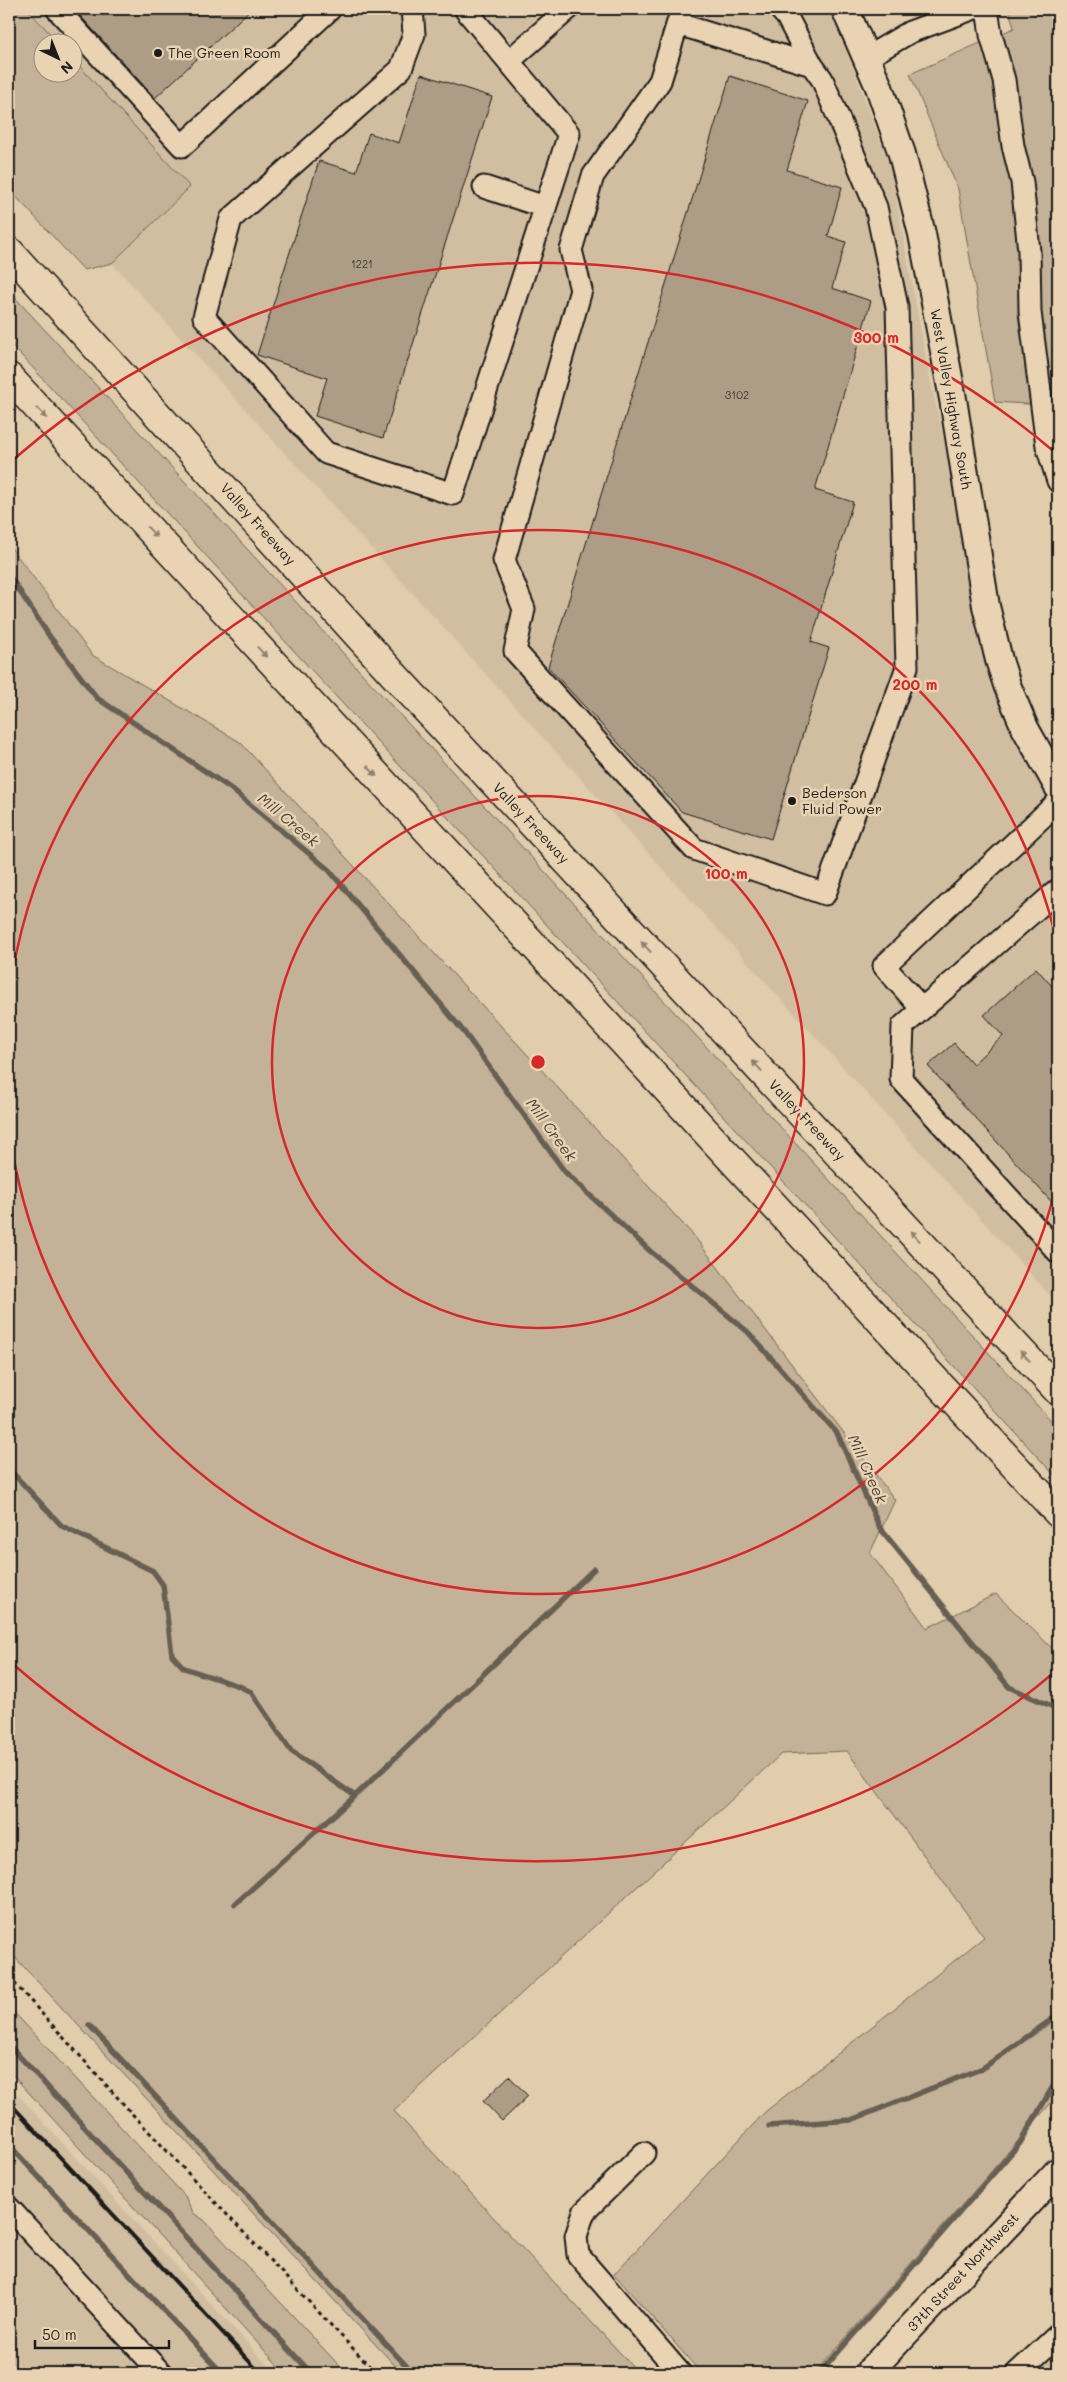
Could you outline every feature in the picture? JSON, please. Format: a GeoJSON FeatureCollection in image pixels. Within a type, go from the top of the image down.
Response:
{"type":"FeatureCollection","features":[{"type":"Feature","properties":{"kind":"highway","name":"Valley Freeway"},"geometry":{"type":"LineString","coordinates":[[9,250],[401,683],[1058,1391]]}},
{"type":"Feature","properties":{"kind":"highway"},"geometry":{"type":"LineString","coordinates":[[9,377],[1058,1513]]}},
{"type":"Feature","properties":{"kind":"main road","name":"West Valley Highway South"},"geometry":{"type":"LineString","coordinates":[[845,9],[866,58],[902,154],[922,234],[953,399],[986,606],[997,651],[1007,684],[1025,728],[1058,787]]}},
{"type":"Feature","properties":{"kind":"main road","name":"37th Street Northwest"},"geometry":{"type":"LineString","coordinates":[[868,2373],[1058,2171]]}},
{"type":"Feature","properties":{"kind":"lane"},"geometry":{"type":"LineString","coordinates":[[56,9],[182,146],[330,9]]}},
{"type":"Feature","properties":{"kind":"lane"},"geometry":{"type":"LineString","coordinates":[[412,9],[414,34],[401,69],[231,219],[204,318],[326,453],[453,494],[569,134],[465,9]]}},
{"type":"Feature","properties":{"kind":"lane"},"geometry":{"type":"LineString","coordinates":[[509,61],[568,9]]}},
{"type":"Feature","properties":{"kind":"lane"},"geometry":{"type":"LineString","coordinates":[[780,9],[787,17],[812,65],[822,79],[876,208],[897,306],[907,667],[825,894],[694,849],[515,651],[524,609],[504,560],[581,290],[571,250],[593,176],[660,81],[680,16],[812,65]]}},
{"type":"Feature","properties":{"kind":"lane"},"geometry":{"type":"LineString","coordinates":[[866,58],[910,32],[972,9]]}},
{"type":"Feature","properties":{"kind":"lane"},"geometry":{"type":"LineString","coordinates":[[987,9],[991,35],[1004,80],[1013,146],[1022,182],[1029,251],[1030,312],[1048,446],[1058,481]]}},
{"type":"Feature","properties":{"kind":"lane"},"geometry":{"type":"LineString","coordinates":[[484,187],[545,207]]}},
{"type":"Feature","properties":{"kind":"lane"},"geometry":{"type":"LineString","coordinates":[[922,1009],[884,966],[1058,802]]}},
{"type":"Feature","properties":{"kind":"lane"},"geometry":{"type":"LineString","coordinates":[[1058,890],[903,1026],[901,1079],[1058,1252]]}},
{"type":"Feature","properties":{"kind":"lane"},"geometry":{"type":"LineString","coordinates":[[644,2153],[584,2212],[576,2236],[578,2255],[680,2373]]}},
{"type":"Feature","properties":{"kind":"lane"},"geometry":{"type":"LineString","coordinates":[[9,2208],[161,2373]]}},
{"type":"Feature","properties":{"kind":"lane"},"geometry":{"type":"LineString","coordinates":[[1017,2373],[1058,2335]]}},
{"type":"Feature","properties":{"kind":"path"},"geometry":{"type":"LineString","coordinates":[[9,1977],[136,2118],[376,2373]]}},
{"type":"Feature","properties":{"kind":"shaded area"},"geometry":{"type":"Polygon","coordinates":[[[9,9],[27,9],[49,32],[32,32],[32,82],[82,82],[82,69],[190,187],[112,263],[84,270],[9,189],[9,9]]]}},
{"type":"Feature","properties":{"kind":"shaded area"},"geometry":{"type":"Polygon","coordinates":[[[16,9],[826,9],[840,32],[891,170],[929,375],[1011,734],[1058,816],[1058,1304],[112,263],[190,187],[82,75],[82,32],[39,32],[16,9]]]}},
{"type":"Feature","properties":{"kind":"shaded area"},"geometry":{"type":"Polygon","coordinates":[[[1009,9],[1058,9],[1058,406],[995,402],[958,189],[910,74],[1014,28],[1009,9]]]}},
{"type":"Feature","properties":{"kind":"shaded area"},"geometry":{"type":"Polygon","coordinates":[[[9,291],[1058,1428],[1058,1479],[9,342],[9,291]]]}},
{"type":"Feature","properties":{"kind":"shaded area"},"geometry":{"type":"Polygon","coordinates":[[[9,545],[92,655],[240,742],[694,1236],[895,1500],[870,1553],[927,1628],[996,1594],[1058,1654],[1058,2095],[815,2373],[701,2373],[614,2274],[765,2112],[984,1937],[847,1751],[781,1754],[394,2111],[639,2373],[402,2373],[9,1951],[9,545]]]}},
{"type":"Feature","properties":{"kind":"shaded area"},"geometry":{"type":"Polygon","coordinates":[[[9,2007],[185,2196],[193,2213],[204,2220],[346,2373],[285,2373],[9,2071],[9,2007]]]}},
{"type":"Feature","properties":{"kind":"shaded area"},"geometry":{"type":"Polygon","coordinates":[[[9,2085],[275,2373],[9,2373],[9,2085]]]}},
{"type":"Feature","properties":{"kind":"shaded area"},"geometry":{"type":"Polygon","coordinates":[[[1058,2326],[1058,2373],[1009,2373],[1058,2326]]]}},
{"type":"Feature","properties":{"kind":"building","name":"The Green Room"},"geometry":{"type":"Polygon","coordinates":[[[74,9],[251,9],[155,98],[74,9]]]}},
{"type":"Feature","properties":{"kind":"building"},"geometry":{"type":"Polygon","coordinates":[[[421,74],[492,97],[383,438],[315,416],[327,378],[257,355],[319,161],[356,172],[369,133],[399,143],[421,74]]]}},
{"type":"Feature","properties":{"kind":"building"},"geometry":{"type":"Polygon","coordinates":[[[730,76],[808,101],[787,170],[842,187],[828,236],[846,242],[832,288],[871,301],[815,490],[853,502],[811,642],[829,648],[771,839],[682,812],[548,667],[730,76]]]}},
{"type":"Feature","properties":{"kind":"building"},"geometry":{"type":"Polygon","coordinates":[[[1036,968],[1058,993],[1058,1209],[928,1066],[954,1043],[973,1064],[1003,1036],[984,1015],[1036,968]]]}},
{"type":"Feature","properties":{"kind":"building"},"geometry":{"type":"Polygon","coordinates":[[[509,2076],[528,2096],[502,2121],[483,2101],[509,2076]]]}},
{"type":"Feature","properties":{"kind":"waterway","name":"Mill Creek"},"geometry":{"type":"LineString","coordinates":[[9,575],[50,637],[97,698],[230,788],[329,870],[464,1032],[565,1172],[650,1251],[748,1332],[837,1433],[880,1528],[1009,1687],[1058,1709]]}},
{"type":"Feature","properties":{"kind":"waterway"},"geometry":{"type":"LineString","coordinates":[[9,1469],[62,1526],[153,1571],[163,1585],[172,1655],[184,1668],[239,1686],[251,1692],[291,1751],[355,1796]]}},
{"type":"Feature","properties":{"kind":"waterway"},"geometry":{"type":"LineString","coordinates":[[235,1904],[355,1796],[594,1569]]}},
{"type":"Feature","properties":{"kind":"waterway"},"geometry":{"type":"LineString","coordinates":[[769,2126],[851,2120],[983,2068],[1058,2015]]}},
{"type":"Feature","properties":{"kind":"waterway"},"geometry":{"type":"LineString","coordinates":[[89,2025],[413,2373]]}},
{"type":"Feature","properties":{"kind":"waterway"},"geometry":{"type":"LineString","coordinates":[[9,2045],[311,2373]]}},
{"type":"Feature","properties":{"kind":"waterway"},"geometry":{"type":"LineString","coordinates":[[820,2373],[1020,2143],[1058,2078]]}},
{"type":"Feature","properties":{"kind":"waterway"},"geometry":{"type":"LineString","coordinates":[[9,2145],[222,2373]]}},
{"type":"Feature","properties":{"kind":"railway"},"geometry":{"type":"LineString","coordinates":[[9,2102],[260,2373]]}},
{"type":"Feature","properties":{"kind":"place","name":"The Green Room"},"geometry":{"type":"Point","coordinates":[158,53]}},
{"type":"Feature","properties":{"kind":"place","name":"Bederson Fluid Power"},"geometry":{"type":"Point","coordinates":[792,801]}}]}
